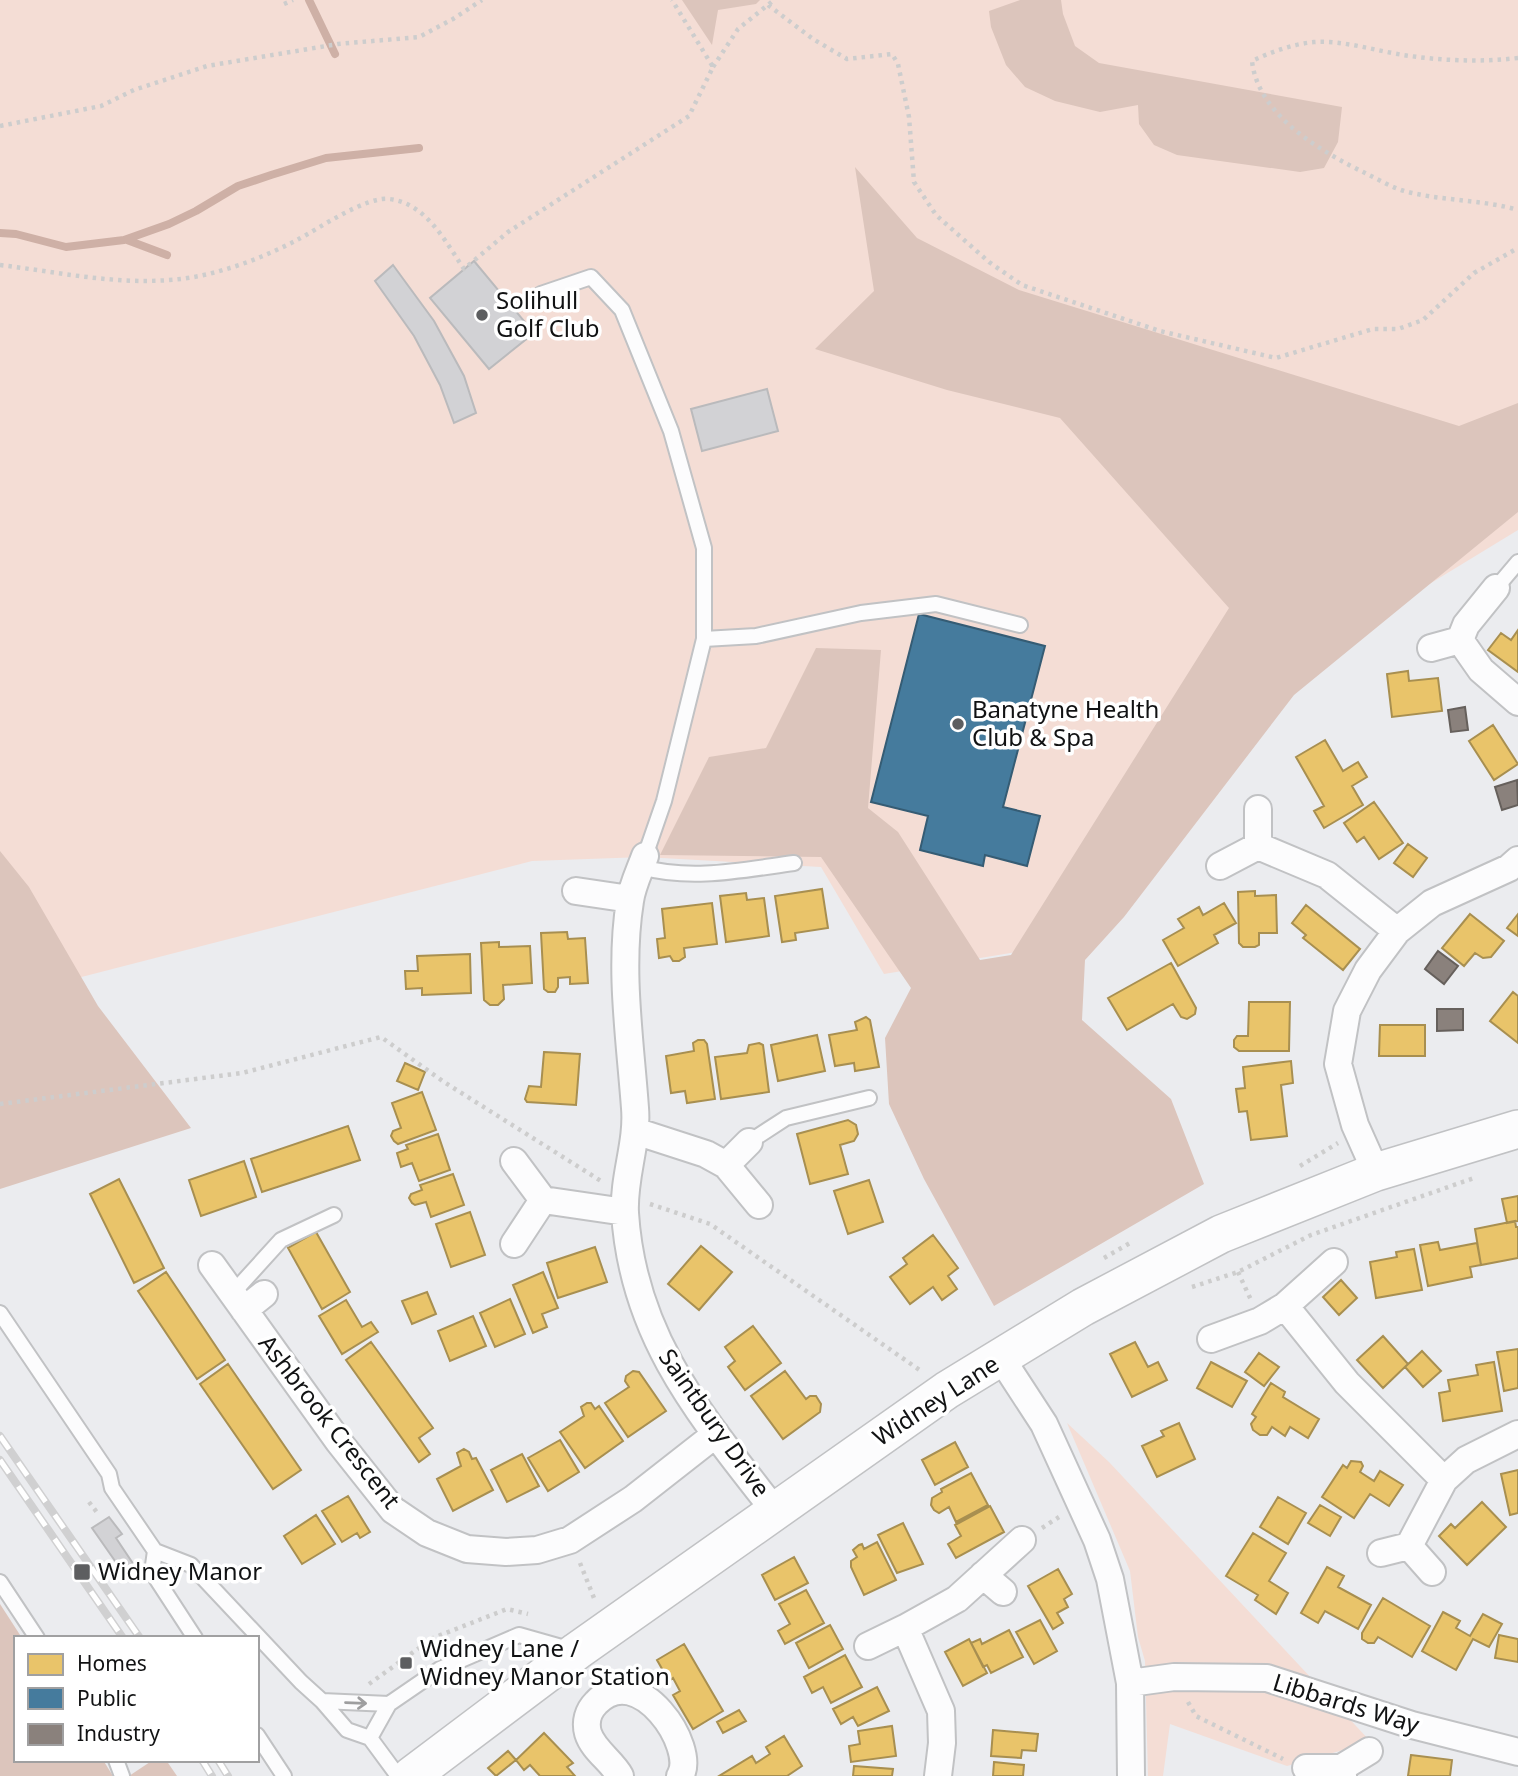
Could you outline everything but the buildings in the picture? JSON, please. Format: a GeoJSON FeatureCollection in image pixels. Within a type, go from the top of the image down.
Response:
{"type":"FeatureCollection","features":[{"type":"Feature","properties":{"kind":"street"},"geometry":{"type":"LineString","coordinates":[[1460,640],[1466,625],[1496,588]]}},
{"type":"Feature","properties":{"kind":"street"},"geometry":{"type":"LineString","coordinates":[[1431,648],[1460,640]]}},
{"type":"Feature","properties":{"kind":"street"},"geometry":{"type":"LineString","coordinates":[[1460,640],[1481,670],[1518,702]]}},
{"type":"Feature","properties":{"kind":"street"},"geometry":{"type":"LineString","coordinates":[[1258,809],[1258,846]]}},
{"type":"Feature","properties":{"kind":"street"},"geometry":{"type":"LineString","coordinates":[[1220,866],[1258,846]]}},
{"type":"Feature","properties":{"kind":"street"},"geometry":{"type":"LineString","coordinates":[[1258,846],[1327,875],[1397,931]]}},
{"type":"Feature","properties":{"kind":"street"},"geometry":{"type":"LineString","coordinates":[[1376,1172],[1355,1125],[1338,1064],[1347,1011],[1368,970],[1397,931],[1432,903],[1509,868],[1518,860]]}},
{"type":"Feature","properties":{"kind":"street","name":"Saintbury Drive"},"geometry":{"type":"LineString","coordinates":[[643,861],[630,900],[624,973],[635,1114],[635,1131],[628,1161],[625,1212],[635,1281],[650,1326],[668,1363],[716,1434],[775,1511]]}},
{"type":"Feature","properties":{"kind":"street"},"geometry":{"type":"LineString","coordinates":[[576,891],[630,900]]}},
{"type":"Feature","properties":{"kind":"street","name":"Widney Lane"},"geometry":{"type":"LineString","coordinates":[[411,1776],[577,1651],[947,1390],[1083,1307],[1221,1234],[1376,1172],[1518,1129]]}},
{"type":"Feature","properties":{"kind":"street"},"geometry":{"type":"LineString","coordinates":[[635,1131],[706,1154],[726,1165],[759,1205]]}},
{"type":"Feature","properties":{"kind":"street"},"geometry":{"type":"LineString","coordinates":[[726,1165],[749,1142]]}},
{"type":"Feature","properties":{"kind":"street"},"geometry":{"type":"LineString","coordinates":[[514,1161],[543,1200],[625,1212]]}},
{"type":"Feature","properties":{"kind":"street"},"geometry":{"type":"LineString","coordinates":[[514,1244],[543,1200]]}},
{"type":"Feature","properties":{"kind":"street"},"geometry":{"type":"LineString","coordinates":[[1211,1339],[1260,1321],[1285,1306],[1334,1262]]}},
{"type":"Feature","properties":{"kind":"street","name":"Ashbrook Crescent"},"geometry":{"type":"LineString","coordinates":[[212,1265],[339,1442],[393,1510],[427,1533],[467,1549],[506,1552],[537,1550],[570,1540],[632,1499],[716,1434]]}},
{"type":"Feature","properties":{"kind":"street","name":"Ashbrook Crescent"},"geometry":{"type":"LineString","coordinates":[[238,1302],[264,1294]]}},
{"type":"Feature","properties":{"kind":"street"},"geometry":{"type":"LineString","coordinates":[[1285,1306],[1348,1383],[1444,1480]]}},
{"type":"Feature","properties":{"kind":"street"},"geometry":{"type":"LineString","coordinates":[[1001,1359],[1044,1424],[1097,1540],[1110,1579],[1130,1682],[1131,1776]]}},
{"type":"Feature","properties":{"kind":"street"},"geometry":{"type":"LineString","coordinates":[[1381,1553],[1409,1546],[1444,1480],[1466,1460],[1518,1434]]}},
{"type":"Feature","properties":{"kind":"street"},"geometry":{"type":"LineString","coordinates":[[869,1646],[957,1599],[993,1584],[1022,1540]]}},
{"type":"Feature","properties":{"kind":"street"},"geometry":{"type":"LineString","coordinates":[[1409,1546],[1432,1572]]}},
{"type":"Feature","properties":{"kind":"street"},"geometry":{"type":"LineString","coordinates":[[905,1628],[941,1711],[942,1743],[938,1776]]}},
{"type":"Feature","properties":{"kind":"street","name":"Libbards Way"},"geometry":{"type":"LineString","coordinates":[[1130,1682],[1174,1677],[1267,1678],[1412,1725],[1518,1752]]}},
{"type":"Feature","properties":{"kind":"street"},"geometry":{"type":"LineString","coordinates":[[620,1776],[594,1745],[588,1732],[587,1721],[589,1711],[596,1702],[608,1692],[623,1690],[653,1702],[681,1747],[684,1762],[680,1776]]}},
{"type":"Feature","properties":{"kind":"street"},"geometry":{"type":"LineString","coordinates":[[1306,1768],[1342,1772],[1369,1751]]}},
{"type":"Feature","properties":{"kind":"lane"},"geometry":{"type":"LineString","coordinates":[[541,294],[591,277],[622,310],[671,431],[704,548],[704,639],[664,801],[643,861],[664,873],[703,875],[794,863]]}},
{"type":"Feature","properties":{"kind":"lane"},"geometry":{"type":"LineString","coordinates":[[1496,588],[1518,562]]}},
{"type":"Feature","properties":{"kind":"lane"},"geometry":{"type":"LineString","coordinates":[[704,639],[756,636],[862,613],[936,604],[1020,625]]}},
{"type":"Feature","properties":{"kind":"lane"},"geometry":{"type":"LineString","coordinates":[[749,1142],[786,1118],[869,1098]]}},
{"type":"Feature","properties":{"kind":"lane"},"geometry":{"type":"LineString","coordinates":[[238,1302],[281,1240],[334,1215]]}},
{"type":"Feature","properties":{"kind":"lane"},"geometry":{"type":"LineString","coordinates":[[0,1313],[109,1474],[112,1488],[155,1551],[191,1565],[258,1636]]}},
{"type":"Feature","properties":{"kind":"lane"},"geometry":{"type":"LineString","coordinates":[[155,1551],[152,1572],[194,1636]]}},
{"type":"Feature","properties":{"kind":"lane"},"geometry":{"type":"LineString","coordinates":[[0,1582],[36,1636]]}},
{"type":"Feature","properties":{"kind":"lane"},"geometry":{"type":"LineString","coordinates":[[370,1738],[389,1704],[440,1669],[519,1635],[577,1651]]}},
{"type":"Feature","properties":{"kind":"lane"},"geometry":{"type":"LineString","coordinates":[[259,1637],[347,1730],[370,1738],[398,1776]]}},
{"type":"Feature","properties":{"kind":"lane"},"geometry":{"type":"LineString","coordinates":[[322,1701],[389,1704]]}},
{"type":"Feature","properties":{"kind":"lane"},"geometry":{"type":"LineString","coordinates":[[259,1738],[284,1776]]}},
{"type":"Feature","properties":{"kind":"path"},"geometry":{"type":"LineString","coordinates":[[0,126],[101,106],[134,90],[206,66],[338,44],[419,37],[482,0]]}},
{"type":"Feature","properties":{"kind":"path"},"geometry":{"type":"LineString","coordinates":[[672,0],[713,66]]}},
{"type":"Feature","properties":{"kind":"path"},"geometry":{"type":"LineString","coordinates":[[0,265],[80,277],[153,282],[184,279],[223,271],[295,241],[356,208],[385,198],[404,201],[421,211],[464,269],[508,232],[689,117],[713,66],[738,29],[774,0]]}},
{"type":"Feature","properties":{"kind":"path"},"geometry":{"type":"LineString","coordinates":[[768,5],[813,39],[847,59],[892,54],[898,64],[909,117],[914,182],[936,215],[989,262],[1022,285],[1160,331],[1276,358],[1373,328],[1398,329],[1423,320],[1474,273],[1518,248]]}},
{"type":"Feature","properties":{"kind":"path"},"geometry":{"type":"LineString","coordinates":[[1518,58],[1466,61],[1313,42],[1267,54],[1252,61],[1259,84],[1272,108],[1299,134],[1335,159],[1401,190],[1518,210]]}},
{"type":"Feature","properties":{"kind":"path"},"geometry":{"type":"LineString","coordinates":[[1191,1288],[1238,1272],[1311,1235],[1477,1177]]}},
{"type":"Feature","properties":{"kind":"path"},"geometry":{"type":"LineString","coordinates":[[89,1502],[99,1515]]}},
{"type":"Feature","properties":{"kind":"path"},"geometry":{"type":"LineString","coordinates":[[1022,1540],[1080,1504]]}},
{"type":"Feature","properties":{"kind":"path"},"geometry":{"type":"LineString","coordinates":[[570,1540],[594,1598]]}},
{"type":"Feature","properties":{"kind":"path"},"geometry":{"type":"LineString","coordinates":[[1174,1677],[1196,1716],[1306,1768]]}},
{"type":"Feature","properties":{"kind":"shaded area"},"geometry":{"type":"Polygon","coordinates":[[[0,0],[1518,0],[1518,530],[1290,669],[1076,942],[884,974],[821,867],[644,857],[532,861],[0,998],[0,0]]]}},
{"type":"Feature","properties":{"kind":"shaded area"},"geometry":{"type":"Polygon","coordinates":[[[682,0],[760,0],[756,4],[718,10],[712,45],[682,0]]]}},
{"type":"Feature","properties":{"kind":"shaded area"},"geometry":{"type":"Polygon","coordinates":[[[1020,0],[1061,0],[1063,14],[1075,46],[1099,63],[1342,107],[1338,142],[1324,168],[1300,172],[1177,155],[1154,145],[1139,124],[1138,105],[1100,112],[1055,101],[1025,87],[1006,65],[991,27],[989,11],[1020,0]]]}},
{"type":"Feature","properties":{"kind":"shaded area"},"geometry":{"type":"Polygon","coordinates":[[[855,167],[917,238],[1019,290],[1459,426],[1518,403],[1518,512],[1294,695],[1124,917],[1085,960],[1082,1020],[1171,1099],[1204,1184],[994,1306],[924,1179],[889,1104],[885,1038],[911,988],[821,857],[660,855],[709,757],[766,748],[816,648],[881,650],[868,808],[898,832],[980,960],[1011,955],[1229,608],[1060,418],[947,390],[815,349],[874,291],[855,167]]]}},
{"type":"Feature","properties":{"kind":"shaded area"},"geometry":{"type":"Polygon","coordinates":[[[0,851],[29,887],[98,1006],[191,1128],[0,1189],[0,851]]]}},
{"type":"Feature","properties":{"kind":"shaded area"},"geometry":{"type":"Polygon","coordinates":[[[1067,1423],[1109,1462],[1371,1742],[1287,1766],[1170,1724],[1163,1776],[1148,1776],[1145,1661],[1138,1637],[1130,1571],[1067,1423]]]}},
{"type":"Feature","properties":{"kind":"shaded area"},"geometry":{"type":"Polygon","coordinates":[[[0,1604],[21,1636],[14,1636],[14,1762],[104,1762],[113,1776],[0,1776],[0,1604]]]}},
{"type":"Feature","properties":{"kind":"shaded area"},"geometry":{"type":"Polygon","coordinates":[[[150,1762],[167,1762],[177,1776],[129,1776],[150,1762]]]}},
{"type":"Feature","properties":{"kind":"waterway"},"geometry":{"type":"LineString","coordinates":[[309,0],[335,54]]}},
{"type":"Feature","properties":{"kind":"waterway"},"geometry":{"type":"LineString","coordinates":[[0,233],[16,234],[66,247],[124,240],[169,224],[238,186],[271,175],[326,158],[419,148]]}},
{"type":"Feature","properties":{"kind":"waterway"},"geometry":{"type":"LineString","coordinates":[[127,240],[167,255]]}},
{"type":"Feature","properties":{"kind":"railway"},"geometry":{"type":"LineString","coordinates":[[0,1436],[139,1636]]}},
{"type":"Feature","properties":{"kind":"railway"},"geometry":{"type":"LineString","coordinates":[[0,1460],[122,1636]]}},
{"type":"Feature","properties":{"kind":"railway"},"geometry":{"type":"LineString","coordinates":[[203,1762],[212,1776]]}},
{"type":"Feature","properties":{"kind":"railway"},"geometry":{"type":"LineString","coordinates":[[219,1762],[228,1776]]}},
{"type":"Feature","properties":{"kind":"place","name":"Solihull Golf Club"},"geometry":{"type":"Point","coordinates":[482,315]}},
{"type":"Feature","properties":{"kind":"place","name":"Banatyne Health Club & Spa"},"geometry":{"type":"Point","coordinates":[958,724]}},
{"type":"Feature","properties":{"kind":"place","name":"Widney Manor"},"geometry":{"type":"Point","coordinates":[82,1572]}},
{"type":"Feature","properties":{"kind":"place","name":"Widney Lane / Widney Manor Station"},"geometry":{"type":"Point","coordinates":[406,1663]}}]}
